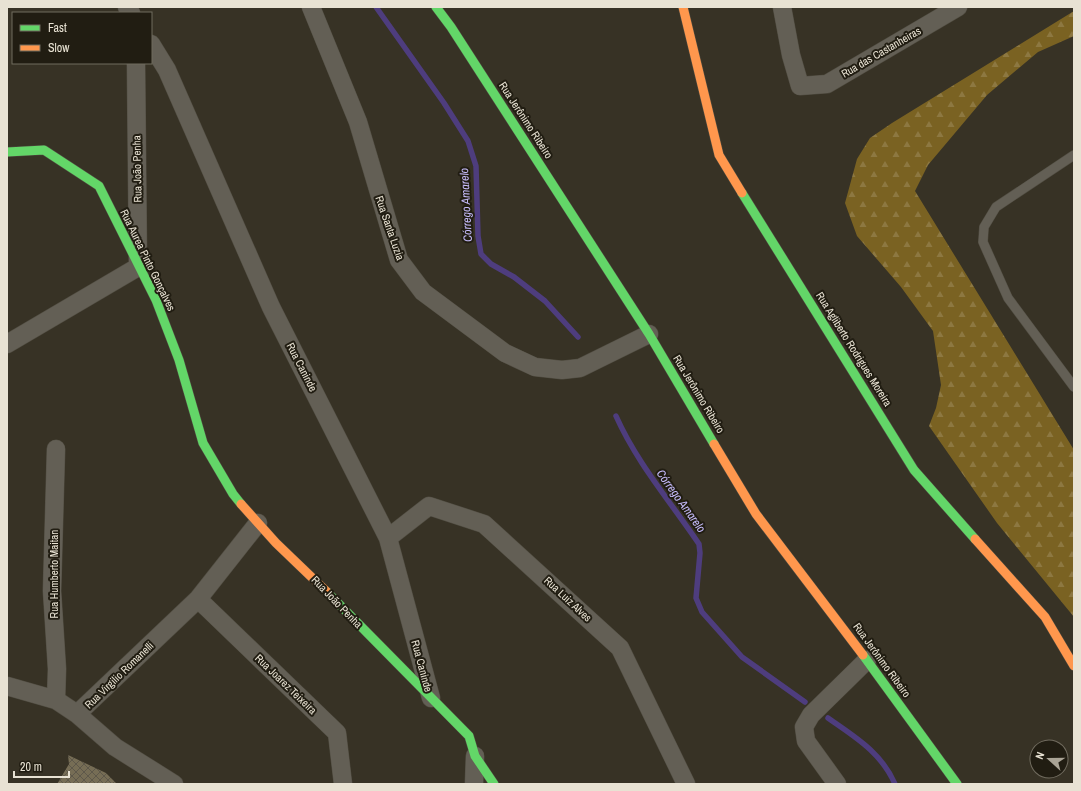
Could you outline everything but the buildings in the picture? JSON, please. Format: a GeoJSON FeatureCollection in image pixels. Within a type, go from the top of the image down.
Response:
{"type":"FeatureCollection","features":[{"type":"Feature","properties":{"kind":"street","name":"Rua Santa Luzia"},"geometry":{"type":"LineString","coordinates":[[311,7],[358,122],[399,260],[424,292],[505,353],[535,367],[562,370],[580,368],[649,334]]}},
{"type":"Feature","properties":{"kind":"street","name":"Rua Jerônimo Ribeiro"},"geometry":{"type":"LineString","coordinates":[[436,7],[451,27],[649,334],[756,514],[867,660],[956,784]]}},
{"type":"Feature","properties":{"kind":"street","name":"Rua Agliberto Rodrigues Moreira"},"geometry":{"type":"LineString","coordinates":[[683,7],[719,155],[914,470],[1045,617],[1074,666]]}},
{"type":"Feature","properties":{"kind":"street","name":"Rua das Castanheiras"},"geometry":{"type":"LineString","coordinates":[[782,7],[791,55],[800,86],[827,84],[958,7]]}},
{"type":"Feature","properties":{"kind":"street","name":"Rua Caninde"},"geometry":{"type":"LineString","coordinates":[[152,46],[167,70],[271,307],[388,538],[431,698]]}},
{"type":"Feature","properties":{"kind":"street","name":"Rua João Penha"},"geometry":{"type":"LineString","coordinates":[[136,64],[138,267]]}},
{"type":"Feature","properties":{"kind":"street","name":"Rua Aurea Pinto Gonçalves"},"geometry":{"type":"LineString","coordinates":[[7,152],[44,150],[98,186],[156,300],[179,360],[203,443]]}},
{"type":"Feature","properties":{"kind":"street"},"geometry":{"type":"LineString","coordinates":[[7,344],[138,267]]}},
{"type":"Feature","properties":{"kind":"street","name":"Rua João Penha"},"geometry":{"type":"LineString","coordinates":[[203,443],[233,494],[276,543],[319,583],[469,736],[475,756],[494,784]]}},
{"type":"Feature","properties":{"kind":"street","name":"Rua Humberto Maitan"},"geometry":{"type":"LineString","coordinates":[[56,449],[52,591],[57,670],[56,700]]}},
{"type":"Feature","properties":{"kind":"street","name":"Rua Luiz Alves"},"geometry":{"type":"LineString","coordinates":[[388,538],[429,506],[484,524],[620,648],[686,784]]}},
{"type":"Feature","properties":{"kind":"street","name":"Rua Virgilio Romanelli"},"geometry":{"type":"LineString","coordinates":[[7,686],[56,700],[78,714],[198,600],[258,523]]}},
{"type":"Feature","properties":{"kind":"street","name":"Rua Joarez Teixeira"},"geometry":{"type":"LineString","coordinates":[[198,600],[337,733],[343,784]]}},
{"type":"Feature","properties":{"kind":"street"},"geometry":{"type":"LineString","coordinates":[[837,784],[806,741],[804,727],[811,715],[867,660]]}},
{"type":"Feature","properties":{"kind":"street"},"geometry":{"type":"LineString","coordinates":[[78,714],[115,748],[174,784]]}},
{"type":"Feature","properties":{"kind":"street"},"geometry":{"type":"LineString","coordinates":[[474,784],[475,756]]}},
{"type":"Feature","properties":{"kind":"lane"},"geometry":{"type":"LineString","coordinates":[[1074,155],[996,207],[984,227],[984,242],[1008,298],[1074,388]]}},
{"type":"Feature","properties":{"kind":"green space"},"geometry":{"type":"Polygon","coordinates":[[[1074,11],[1074,36],[1038,52],[987,95],[928,165],[915,191],[1074,450],[1074,617],[997,523],[929,426],[936,408],[941,385],[933,331],[901,287],[857,236],[845,203],[857,159],[870,138],[1074,11]]]}},
{"type":"Feature","properties":{"kind":"waterway","name":"Córrego Amarelo"},"geometry":{"type":"LineString","coordinates":[[376,7],[444,103],[468,141],[476,166],[478,236],[481,254],[491,264],[514,277],[545,301],[578,337]]}},
{"type":"Feature","properties":{"kind":"waterway","name":"Córrego Amarelo"},"geometry":{"type":"LineString","coordinates":[[616,416],[624,433],[654,482],[699,544],[700,553],[696,598],[702,612],[742,657],[805,702]]}},
{"type":"Feature","properties":{"kind":"waterway","name":"Córrego Amarelo"},"geometry":{"type":"LineString","coordinates":[[828,718],[875,754],[895,784]]}},
{"type":"Feature","properties":{"kind":"traffic: fast"},"geometry":{"type":"LineString","coordinates":[[436,7],[451,27],[649,334],[714,444]]}},
{"type":"Feature","properties":{"kind":"traffic: fast"},"geometry":{"type":"LineString","coordinates":[[7,152],[44,150],[99,186],[156,300],[179,360],[203,443],[233,494],[241,504]]}},
{"type":"Feature","properties":{"kind":"traffic: fast"},"geometry":{"type":"LineString","coordinates":[[742,193],[914,470],[975,539]]}},
{"type":"Feature","properties":{"kind":"traffic: fast"},"geometry":{"type":"LineString","coordinates":[[327,592],[469,736],[475,756],[494,784]]}},
{"type":"Feature","properties":{"kind":"traffic: fast"},"geometry":{"type":"LineString","coordinates":[[863,655],[957,784]]}},
{"type":"Feature","properties":{"kind":"traffic: slow"},"geometry":{"type":"LineString","coordinates":[[683,7],[719,155],[742,193]]}},
{"type":"Feature","properties":{"kind":"traffic: slow"},"geometry":{"type":"LineString","coordinates":[[714,444],[756,514],[863,655]]}},
{"type":"Feature","properties":{"kind":"traffic: slow"},"geometry":{"type":"LineString","coordinates":[[241,504],[276,543],[327,592]]}},
{"type":"Feature","properties":{"kind":"traffic: slow"},"geometry":{"type":"LineString","coordinates":[[975,539],[1045,617],[1074,666]]}}]}
